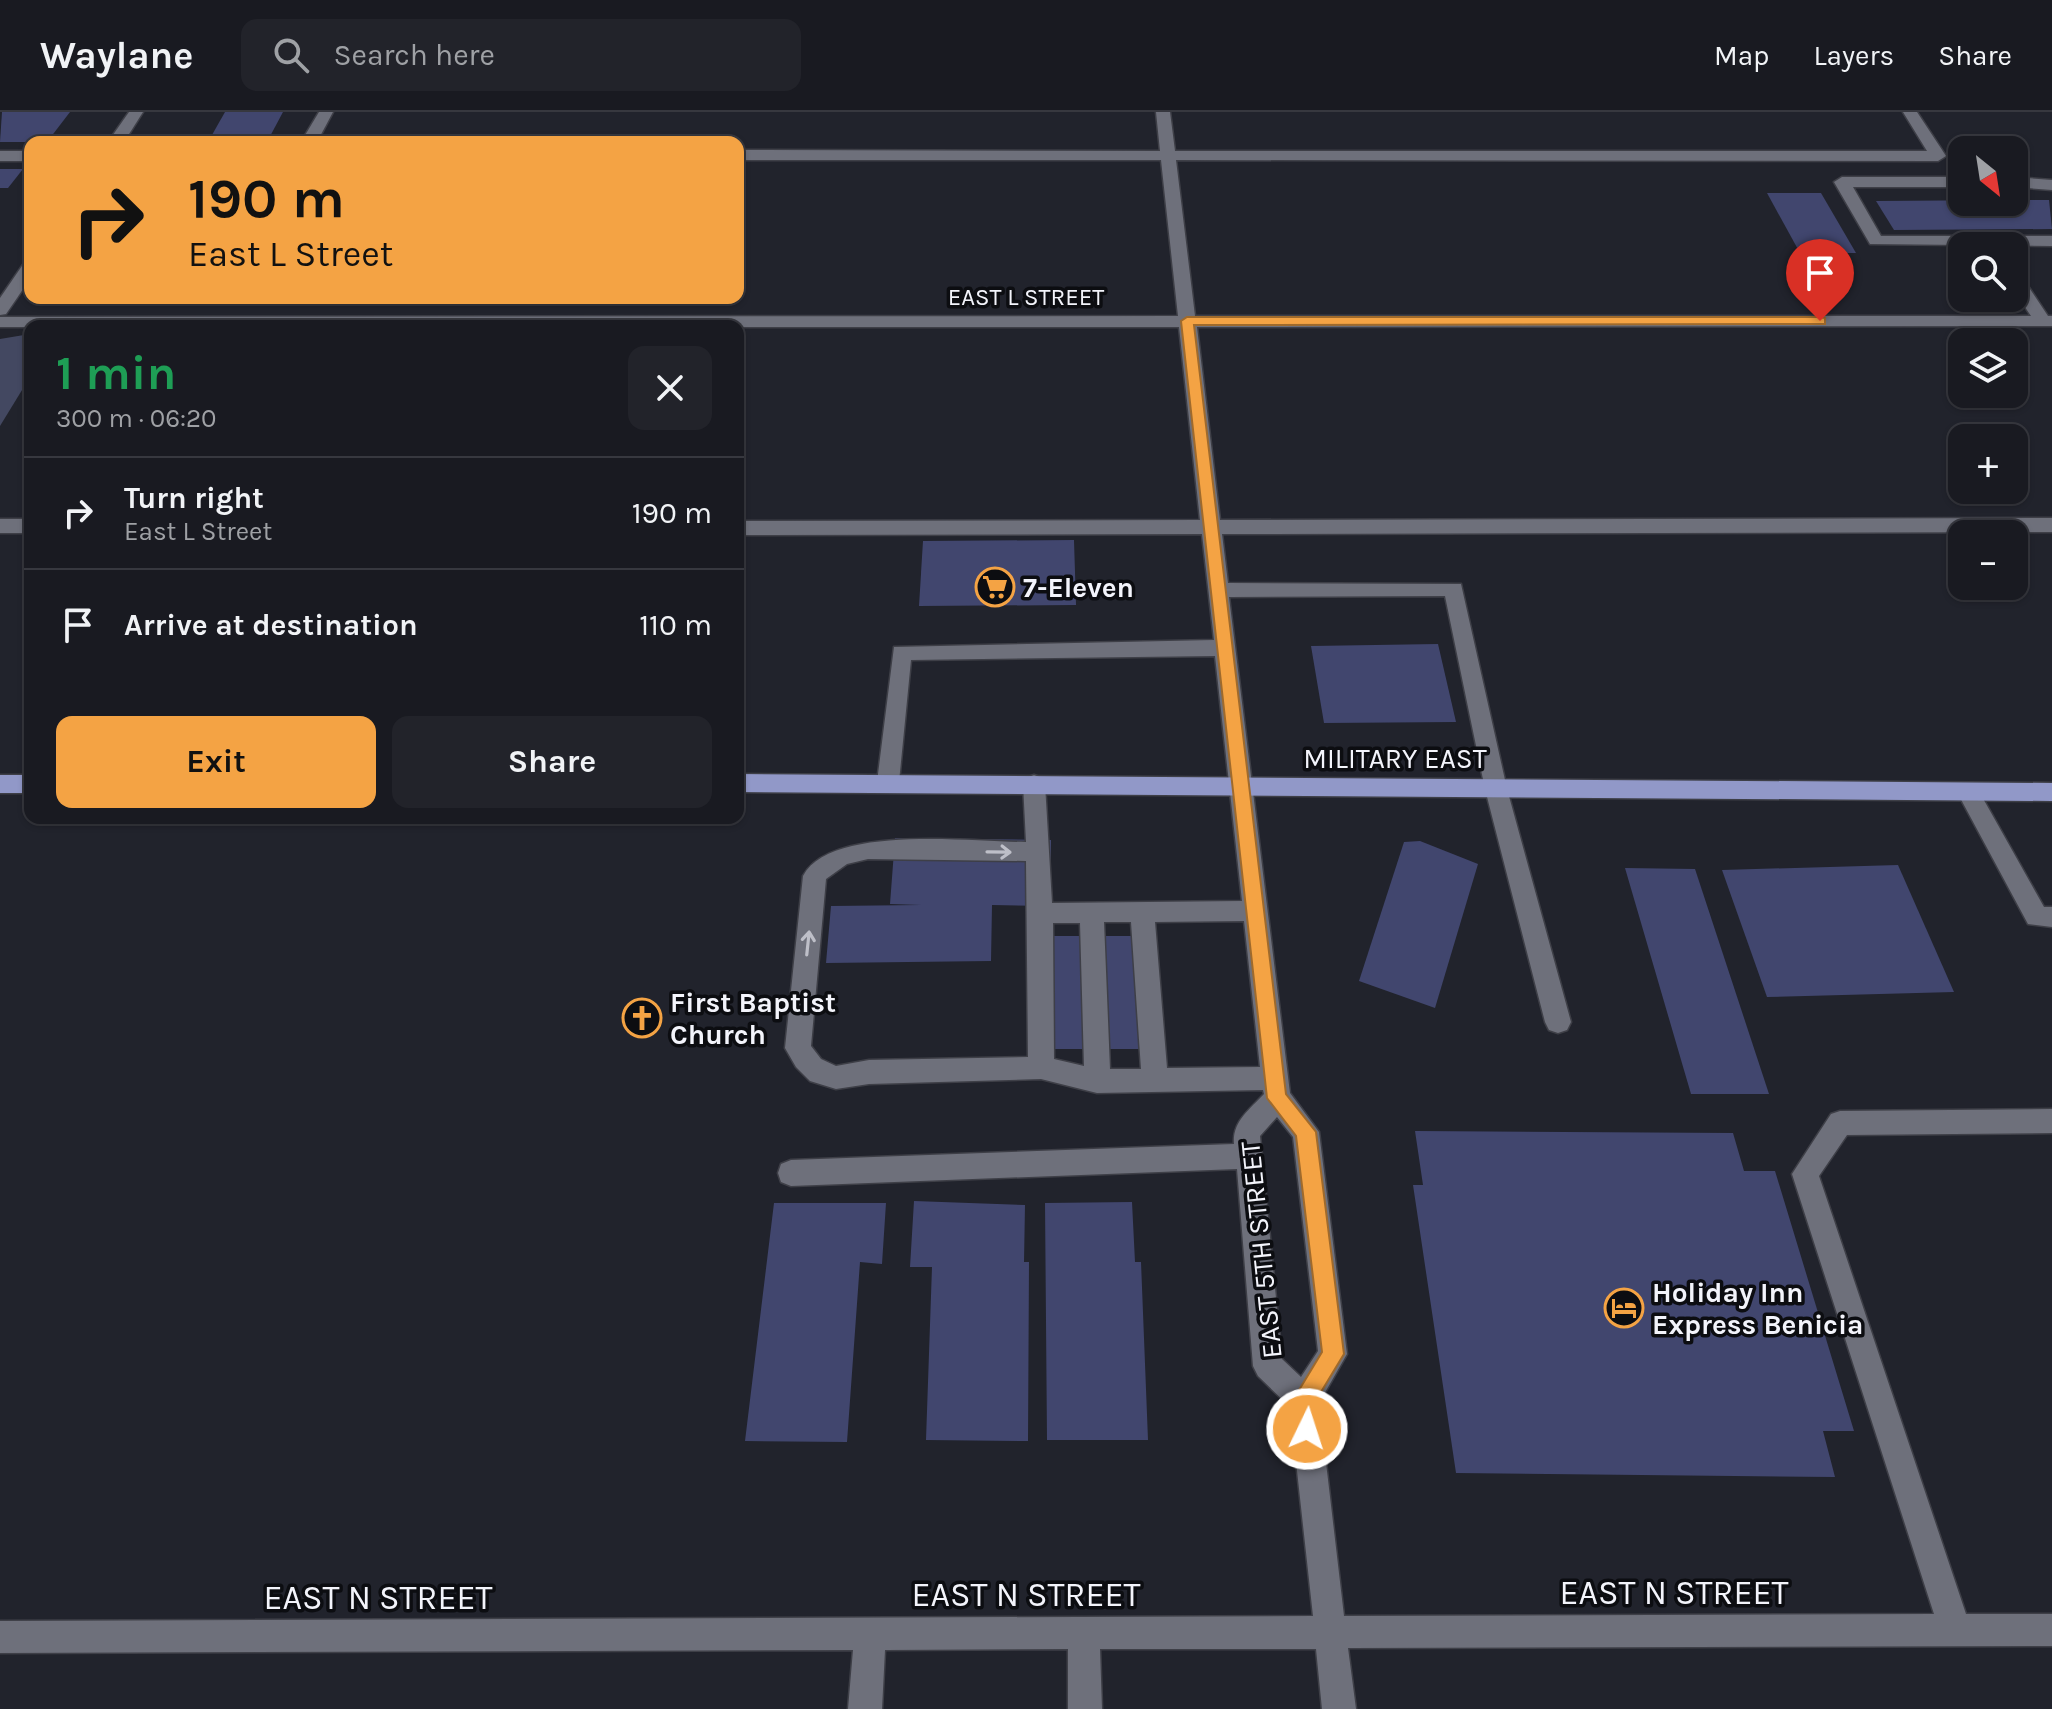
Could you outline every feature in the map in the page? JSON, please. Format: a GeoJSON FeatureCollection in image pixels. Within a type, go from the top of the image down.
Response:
{"type":"FeatureCollection","features":[{"type":"Feature","properties":{"kind":"main road","name":"MILITARY EAST"},"geometry":{"type":"LineString","coordinates":[[744,783],[2052,792]]}},
{"type":"Feature","properties":{"kind":"main road"},"geometry":{"type":"LineString","coordinates":[[0,784],[24,784]]}},
{"type":"Feature","properties":{"kind":"street"},"geometry":{"type":"LineString","coordinates":[[120,136],[136,112]]}},
{"type":"Feature","properties":{"kind":"street"},"geometry":{"type":"LineString","coordinates":[[312,136],[326,112]]}},
{"type":"Feature","properties":{"kind":"street"},"geometry":{"type":"LineString","coordinates":[[1037,852],[868,850],[846,853],[823,866],[815,876],[798,1048],[808,1066],[825,1077],[846,1078],[869,1072],[1041,1068],[1097,1081],[1155,1079],[1276,1088],[1163,112]]}},
{"type":"Feature","properties":{"kind":"street"},"geometry":{"type":"LineString","coordinates":[[744,155],[1938,156],[1910,112]]}},
{"type":"Feature","properties":{"kind":"street"},"geometry":{"type":"LineString","coordinates":[[0,156],[24,156]]}},
{"type":"Feature","properties":{"kind":"street"},"geometry":{"type":"LineString","coordinates":[[1948,182],[1842,182],[1876,241],[1948,243]]}},
{"type":"Feature","properties":{"kind":"street"},"geometry":{"type":"LineString","coordinates":[[2028,183],[2052,185]]}},
{"type":"Feature","properties":{"kind":"street"},"geometry":{"type":"LineString","coordinates":[[2028,242],[2052,241]]}},
{"type":"Feature","properties":{"kind":"street"},"geometry":{"type":"LineString","coordinates":[[0,310],[24,276]]}},
{"type":"Feature","properties":{"kind":"street"},"geometry":{"type":"LineString","coordinates":[[2028,296],[2047,321]]}},
{"type":"Feature","properties":{"kind":"street","name":"EAST L STREET"},"geometry":{"type":"LineString","coordinates":[[744,321],[2047,321]]}},
{"type":"Feature","properties":{"kind":"street","name":"EAST L STREET"},"geometry":{"type":"LineString","coordinates":[[0,322],[24,322]]}},
{"type":"Feature","properties":{"kind":"street"},"geometry":{"type":"LineString","coordinates":[[744,528],[2052,525]]}},
{"type":"Feature","properties":{"kind":"street"},"geometry":{"type":"LineString","coordinates":[[0,526],[24,526]]}},
{"type":"Feature","properties":{"kind":"street"},"geometry":{"type":"LineString","coordinates":[[1218,590],[1454,589],[1496,789],[1558,1022]]}},
{"type":"Feature","properties":{"kind":"street"},"geometry":{"type":"LineString","coordinates":[[888,782],[901,652],[1225,648]]}},
{"type":"Feature","properties":{"kind":"street"},"geometry":{"type":"LineString","coordinates":[[1034,784],[1041,913],[1041,1068]]}},
{"type":"Feature","properties":{"kind":"street"},"geometry":{"type":"LineString","coordinates":[[1968,792],[2037,917],[2052,917]]}},
{"type":"Feature","properties":{"kind":"street"},"geometry":{"type":"LineString","coordinates":[[1041,913],[1255,911]]}},
{"type":"Feature","properties":{"kind":"street"},"geometry":{"type":"LineString","coordinates":[[1092,912],[1097,1081]]}},
{"type":"Feature","properties":{"kind":"street"},"geometry":{"type":"LineString","coordinates":[[1142,912],[1155,1079]]}},
{"type":"Feature","properties":{"kind":"street","name":"EAST 5TH STREET"},"geometry":{"type":"LineString","coordinates":[[1276,1088],[1306,1132],[1333,1354],[1304,1400],[1268,1366],[1246,1132],[1276,1088]]}},
{"type":"Feature","properties":{"kind":"street"},"geometry":{"type":"LineString","coordinates":[[1955,1630],[1805,1174],[1840,1123],[2052,1121]]}},
{"type":"Feature","properties":{"kind":"street"},"geometry":{"type":"LineString","coordinates":[[791,1173],[1249,1156]]}},
{"type":"Feature","properties":{"kind":"street"},"geometry":{"type":"LineString","coordinates":[[1304,1400],[1339,1709]]}},
{"type":"Feature","properties":{"kind":"street","name":"EAST N STREET"},"geometry":{"type":"LineString","coordinates":[[0,1637],[2052,1630]]}},
{"type":"Feature","properties":{"kind":"street"},"geometry":{"type":"LineString","coordinates":[[1084,1633],[1085,1709]]}},
{"type":"Feature","properties":{"kind":"street"},"geometry":{"type":"LineString","coordinates":[[865,1709],[870,1634]]}},
{"type":"Feature","properties":{"kind":"shaded area"},"geometry":{"type":"Polygon","coordinates":[[[24,335],[24,387],[0,426],[0,339],[24,335]]]}},
{"type":"Feature","properties":{"kind":"building"},"geometry":{"type":"Polygon","coordinates":[[[2,112],[70,112],[52,136],[24,136],[24,142],[0,142],[2,112]]]}},
{"type":"Feature","properties":{"kind":"building"},"geometry":{"type":"Polygon","coordinates":[[[225,112],[283,112],[270,136],[211,136],[225,112]]]}},
{"type":"Feature","properties":{"kind":"building"},"geometry":{"type":"Polygon","coordinates":[[[0,169],[23,169],[8,188],[0,188],[0,169]]]}},
{"type":"Feature","properties":{"kind":"building"},"geometry":{"type":"Polygon","coordinates":[[[1767,193],[1821,193],[1856,253],[1800,253],[1767,193]]]}},
{"type":"Feature","properties":{"kind":"building"},"geometry":{"type":"Polygon","coordinates":[[[2028,200],[2049,200],[2052,229],[1894,230],[1876,201],[1948,201],[1948,216],[2028,216],[2028,200]]]}},
{"type":"Feature","properties":{"kind":"building"},"geometry":{"type":"Polygon","coordinates":[[[1074,540],[1076,605],[919,606],[923,541],[1074,540]]]}},
{"type":"Feature","properties":{"kind":"building"},"geometry":{"type":"Polygon","coordinates":[[[1438,644],[1456,722],[1324,723],[1311,646],[1438,644]]]}},
{"type":"Feature","properties":{"kind":"building"},"geometry":{"type":"Polygon","coordinates":[[[895,838],[1051,840],[1051,906],[992,905],[991,961],[826,963],[831,906],[921,905],[890,904],[895,838]]]}},
{"type":"Feature","properties":{"kind":"building"},"geometry":{"type":"Polygon","coordinates":[[[1420,841],[1478,864],[1435,1008],[1359,981],[1404,842],[1420,841]]]}},
{"type":"Feature","properties":{"kind":"building"},"geometry":{"type":"Polygon","coordinates":[[[1898,865],[1954,992],[1767,997],[1722,870],[1898,865]]]}},
{"type":"Feature","properties":{"kind":"building"},"geometry":{"type":"Polygon","coordinates":[[[1625,868],[1695,869],[1769,1094],[1691,1094],[1625,868]]]}},
{"type":"Feature","properties":{"kind":"building"},"geometry":{"type":"Polygon","coordinates":[[[1032,936],[1149,936],[1154,1049],[1032,1049],[1032,936]]]}},
{"type":"Feature","properties":{"kind":"building","name":"Holiday Inn Express Benicia"},"geometry":{"type":"Polygon","coordinates":[[[1415,1131],[1733,1133],[1744,1171],[1775,1171],[1854,1431],[1823,1431],[1835,1477],[1456,1473],[1413,1185],[1423,1185],[1415,1131]]]}},
{"type":"Feature","properties":{"kind":"building"},"geometry":{"type":"Polygon","coordinates":[[[914,1201],[1025,1205],[1024,1262],[1029,1262],[1028,1441],[926,1440],[932,1267],[910,1267],[914,1201]]]}},
{"type":"Feature","properties":{"kind":"building"},"geometry":{"type":"Polygon","coordinates":[[[1132,1202],[1135,1262],[1141,1262],[1148,1440],[1047,1440],[1045,1203],[1132,1202]]]}},
{"type":"Feature","properties":{"kind":"building"},"geometry":{"type":"Polygon","coordinates":[[[774,1203],[886,1203],[882,1264],[860,1262],[847,1442],[745,1441],[774,1203]]]}},
{"type":"Feature","properties":{"kind":"place","name":"7-Eleven"},"geometry":{"type":"Point","coordinates":[995,587]}},
{"type":"Feature","properties":{"kind":"place","name":"First Baptist Church"},"geometry":{"type":"Point","coordinates":[642,1018]}},
{"type":"Feature","properties":{"kind":"place","name":"Holiday Inn Express Benicia"},"geometry":{"type":"Point","coordinates":[1624,1308]}},
{"type":"Feature","properties":{"kind":"route"},"geometry":{"type":"LineString","coordinates":[[1307,1429],[1304,1400],[1333,1354],[1306,1132],[1277,1098],[1187,321],[1820,321]]}}]}
